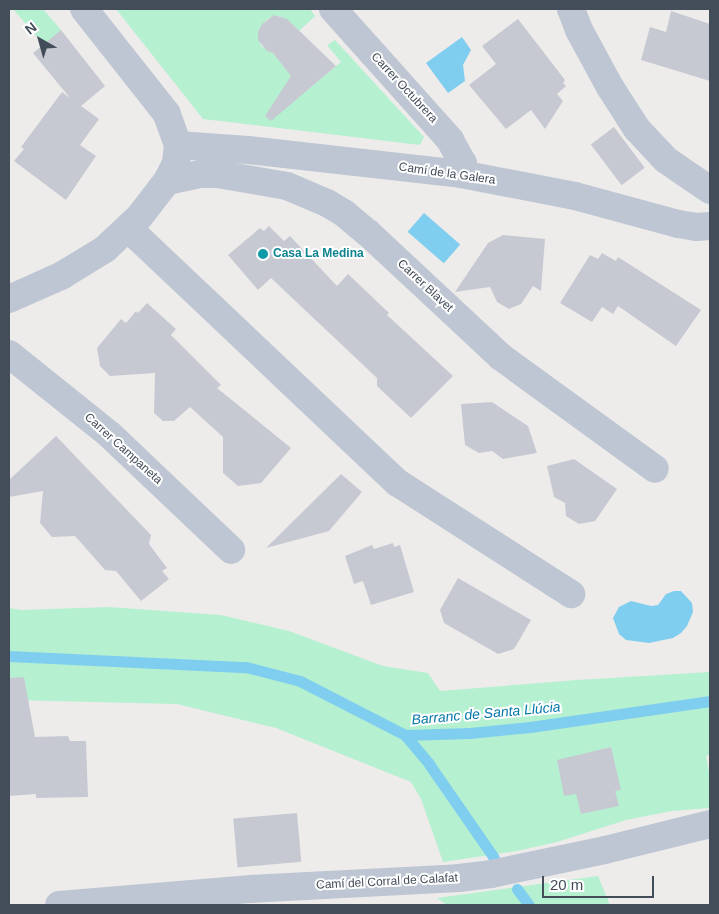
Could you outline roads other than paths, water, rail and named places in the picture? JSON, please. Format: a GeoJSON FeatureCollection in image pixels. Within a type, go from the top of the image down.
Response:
{"type":"FeatureCollection","features":[{"type":"Feature","properties":{"kind":"street"},"geometry":{"type":"LineString","coordinates":[[9,299],[32,291],[82,264],[129,229],[167,181],[176,163],[178,145],[167,114],[84,9]]}},
{"type":"Feature","properties":{"kind":"street","name":"Carrer Octubrera"},"geometry":{"type":"LineString","coordinates":[[333,9],[450,140],[463,162],[461,174]]}},
{"type":"Feature","properties":{"kind":"street"},"geometry":{"type":"LineString","coordinates":[[571,9],[579,30],[610,87],[638,129],[666,160],[710,190]]}},
{"type":"Feature","properties":{"kind":"street","name":"Camí de la Galera"},"geometry":{"type":"LineString","coordinates":[[178,145],[248,150],[461,174],[574,196],[678,224],[696,227],[710,226]]}},
{"type":"Feature","properties":{"kind":"street","name":"Carrer Blavet"},"geometry":{"type":"LineString","coordinates":[[167,181],[201,174],[235,176],[286,186],[333,207],[368,233],[501,357],[655,468]]}},
{"type":"Feature","properties":{"kind":"street"},"geometry":{"type":"LineString","coordinates":[[129,229],[398,484],[571,594]]}},
{"type":"Feature","properties":{"kind":"street","name":"Carrer Campaneta"},"geometry":{"type":"LineString","coordinates":[[9,354],[110,434],[231,550]]}},
{"type":"Feature","properties":{"kind":"street","name":"Camí del Corral de Calafat"},"geometry":{"type":"LineString","coordinates":[[59,905],[251,889],[460,878],[491,874],[605,850],[710,824]]}},
{"type":"Feature","properties":{"kind":"water"},"geometry":{"type":"Polygon","coordinates":[[[462,37],[471,50],[463,65],[465,81],[448,93],[426,63],[462,37]]]}},
{"type":"Feature","properties":{"kind":"water"},"geometry":{"type":"Polygon","coordinates":[[[424,213],[460,244],[444,263],[408,232],[424,213]]]}},
{"type":"Feature","properties":{"kind":"water"},"geometry":{"type":"Polygon","coordinates":[[[681,591],[692,603],[693,612],[687,626],[681,633],[673,638],[649,643],[626,640],[619,634],[613,618],[619,607],[631,601],[651,606],[658,605],[666,594],[681,591]]]}},
{"type":"Feature","properties":{"kind":"waterway","name":"Barranc de Santa Llúcia"},"geometry":{"type":"LineString","coordinates":[[9,656],[246,667],[300,681],[405,735],[470,733],[530,727],[710,701]]}},
{"type":"Feature","properties":{"kind":"waterway"},"geometry":{"type":"LineString","coordinates":[[405,735],[429,764],[494,858]]}},
{"type":"Feature","properties":{"kind":"waterway"},"geometry":{"type":"LineString","coordinates":[[517,889],[529,905]]}},
{"type":"Feature","properties":{"kind":"place","name":"Casa La Medina"},"geometry":{"type":"Point","coordinates":[263,254]}}]}
